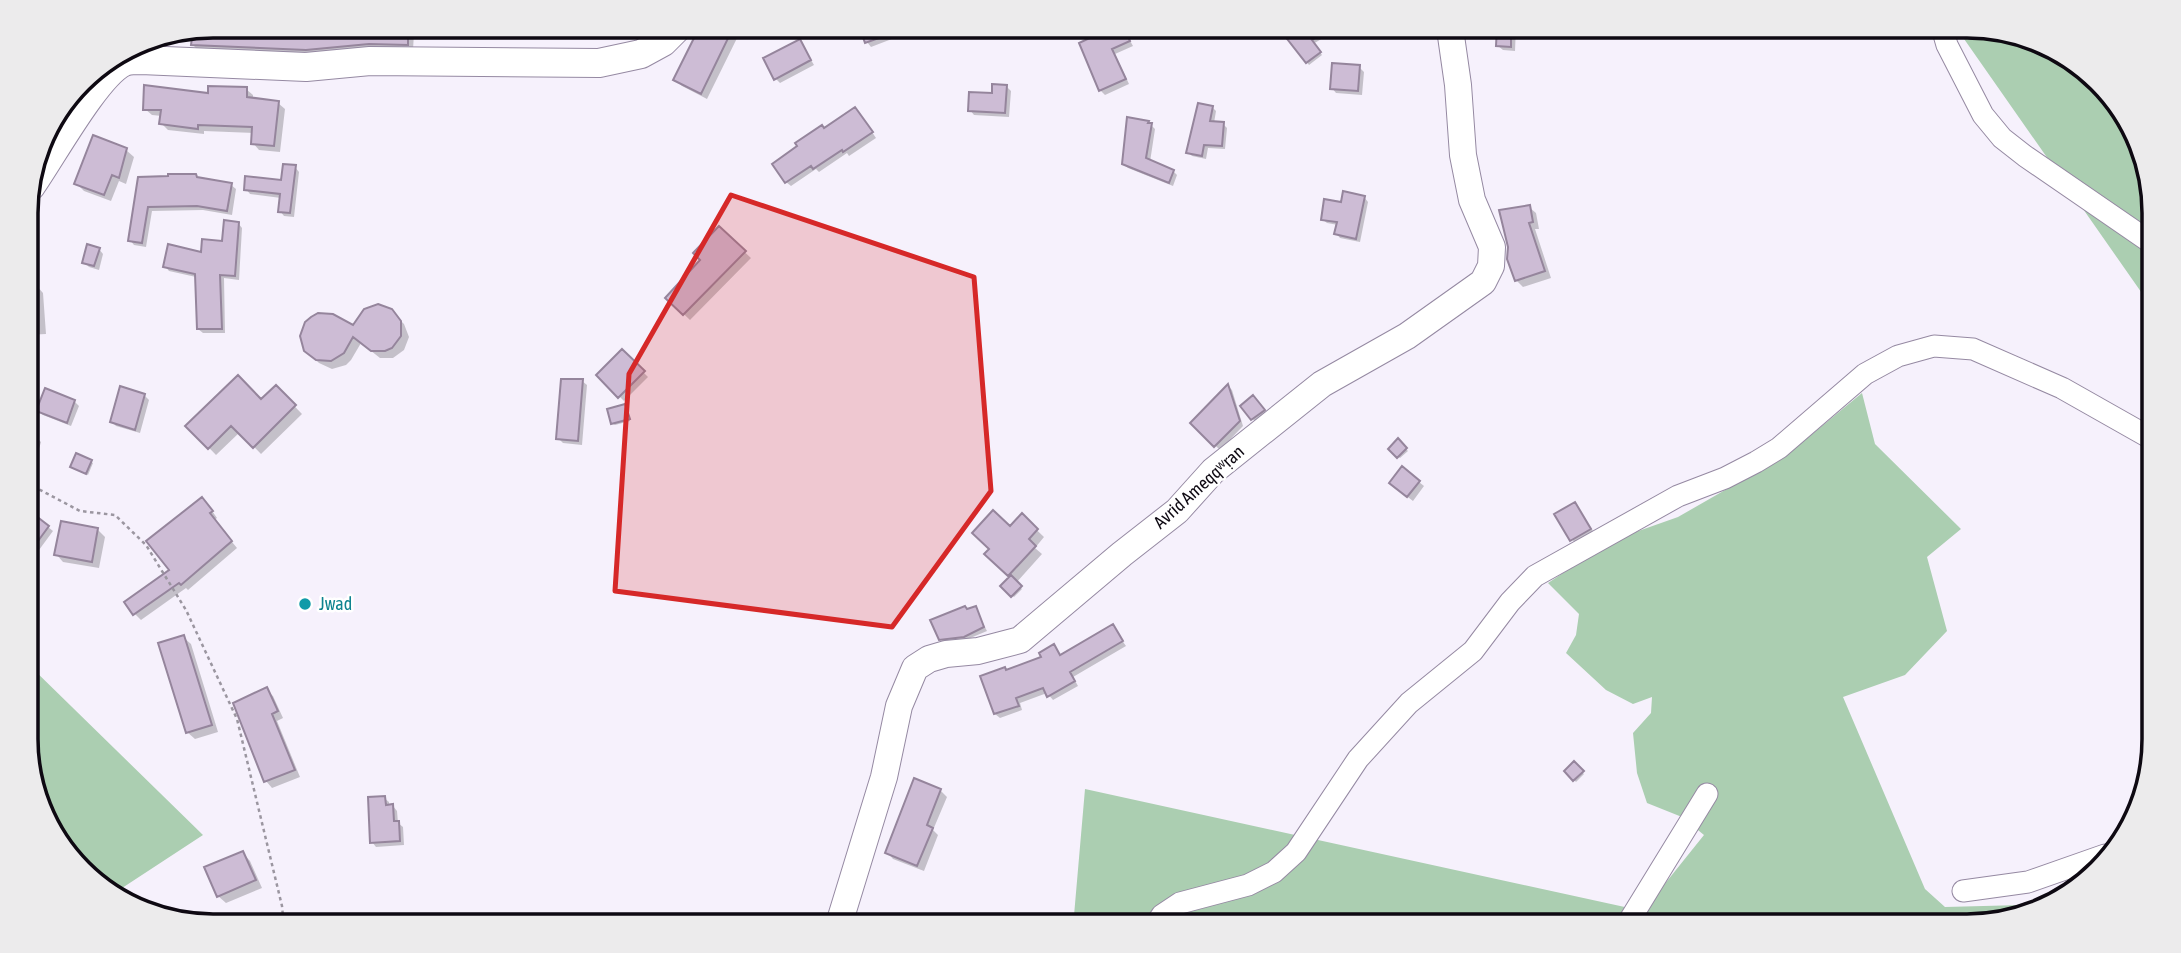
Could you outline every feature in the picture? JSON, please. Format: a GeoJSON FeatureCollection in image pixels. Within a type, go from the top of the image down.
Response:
{"type":"FeatureCollection","features":[{"type":"Feature","properties":{"kind":"main road"},"geometry":{"type":"LineString","coordinates":[[126,62],[141,60],[306,67],[370,61],[599,63],[641,54],[667,38]]}},
{"type":"Feature","properties":{"kind":"main road"},"geometry":{"type":"LineString","coordinates":[[46,163],[90,95],[108,74]]}},
{"type":"Feature","properties":{"kind":"street","name":"Avrid Ameqqʷṛan"},"geometry":{"type":"LineString","coordinates":[[842,914],[884,777],[900,706],[915,668],[929,659],[946,654],[1020,640],[1177,511],[1213,471],[1322,384],[1407,335],[1483,282],[1491,266],[1492,247],[1472,200],[1463,155],[1451,38]]}},
{"type":"Feature","properties":{"kind":"street"},"geometry":{"type":"LineString","coordinates":[[1945,38],[1983,115],[2002,138],[2142,236]]}},
{"type":"Feature","properties":{"kind":"street"},"geometry":{"type":"LineString","coordinates":[[1164,914],[1180,903],[1248,885],[1274,872],[1296,852],[1358,759],[1409,703],[1473,651],[1510,602],[1535,576],[1678,496],[1725,478],[1756,462],[1779,448],[1865,374],[1898,356],[1934,346],[1973,349],[2062,388],[2142,433]]}},
{"type":"Feature","properties":{"kind":"street"},"geometry":{"type":"LineString","coordinates":[[1633,914],[1707,794]]}},
{"type":"Feature","properties":{"kind":"street"},"geometry":{"type":"LineString","coordinates":[[1962,891],[2028,882],[2095,859]]}},
{"type":"Feature","properties":{"kind":"path"},"geometry":{"type":"LineString","coordinates":[[38,489],[80,511],[116,515],[146,545],[186,610],[237,719],[283,914]]}},
{"type":"Feature","properties":{"kind":"highlighted area"},"geometry":{"type":"Polygon","coordinates":[[[731,195],[974,277],[991,491],[892,627],[615,591],[629,374],[731,195]]]}},
{"type":"Feature","properties":{"kind":"green space"},"geometry":{"type":"Polygon","coordinates":[[[1963,38],[1990,40],[2024,48],[2055,62],[2091,90],[2106,107],[2119,126],[2137,168],[2142,214],[2142,293],[1963,38]]]}},
{"type":"Feature","properties":{"kind":"green space"},"geometry":{"type":"Polygon","coordinates":[[[1862,393],[1875,444],[1961,529],[1927,557],[1947,631],[1905,675],[1843,697],[1925,889],[1945,907],[2022,905],[2060,888],[2024,905],[1979,914],[1074,914],[1085,789],[1643,911],[1704,835],[1682,817],[1647,803],[1637,773],[1633,733],[1651,713],[1652,697],[1633,704],[1606,690],[1566,653],[1576,635],[1579,614],[1548,583],[1613,540],[1678,517],[1788,454],[1862,393]]]}},
{"type":"Feature","properties":{"kind":"green space"},"geometry":{"type":"Polygon","coordinates":[[[38,674],[203,835],[122,888],[90,863],[62,827],[44,785],[38,739],[38,674]]]}},
{"type":"Feature","properties":{"kind":"building"},"geometry":{"type":"Polygon","coordinates":[[[214,38],[408,38],[408,45],[369,44],[306,50],[191,45],[192,40],[214,38]]]}},
{"type":"Feature","properties":{"kind":"building"},"geometry":{"type":"Polygon","coordinates":[[[694,38],[728,38],[701,94],[673,80],[694,38]]]}},
{"type":"Feature","properties":{"kind":"building"},"geometry":{"type":"Polygon","coordinates":[[[863,38],[879,38],[865,43],[863,38]]]}},
{"type":"Feature","properties":{"kind":"building"},"geometry":{"type":"Polygon","coordinates":[[[1090,38],[1129,38],[1130,41],[1112,49],[1126,79],[1099,91],[1079,43],[1090,38]]]}},
{"type":"Feature","properties":{"kind":"building"},"geometry":{"type":"Polygon","coordinates":[[[1286,38],[1315,38],[1312,40],[1321,52],[1306,63],[1286,38]]]}},
{"type":"Feature","properties":{"kind":"building"},"geometry":{"type":"Polygon","coordinates":[[[1496,38],[1511,38],[1511,47],[1496,46],[1496,38]]]}},
{"type":"Feature","properties":{"kind":"building"},"geometry":{"type":"Polygon","coordinates":[[[800,39],[811,60],[774,80],[763,58],[800,39]]]}},
{"type":"Feature","properties":{"kind":"building"},"geometry":{"type":"Polygon","coordinates":[[[1332,63],[1360,65],[1358,91],[1330,89],[1332,63]]]}},
{"type":"Feature","properties":{"kind":"building"},"geometry":{"type":"Polygon","coordinates":[[[992,84],[1007,85],[1005,113],[968,111],[969,92],[992,93],[992,84]]]}},
{"type":"Feature","properties":{"kind":"building"},"geometry":{"type":"Polygon","coordinates":[[[144,85],[208,93],[208,86],[247,87],[247,97],[279,101],[274,146],[251,144],[252,127],[198,125],[198,129],[159,124],[161,110],[143,110],[144,85]]]}},
{"type":"Feature","properties":{"kind":"building"},"geometry":{"type":"Polygon","coordinates":[[[1198,103],[1213,106],[1210,121],[1224,122],[1222,146],[1204,145],[1202,156],[1186,153],[1198,103]]]}},
{"type":"Feature","properties":{"kind":"building"},"geometry":{"type":"Polygon","coordinates":[[[855,107],[873,132],[843,152],[842,150],[813,169],[811,166],[785,183],[772,164],[797,146],[795,143],[855,107]]]}},
{"type":"Feature","properties":{"kind":"building"},"geometry":{"type":"Polygon","coordinates":[[[1127,117],[1152,123],[1146,158],[1174,170],[1169,183],[1122,164],[1127,117]]]}},
{"type":"Feature","properties":{"kind":"building"},"geometry":{"type":"Polygon","coordinates":[[[93,135],[127,148],[119,178],[112,175],[104,195],[74,184],[93,135]]]}},
{"type":"Feature","properties":{"kind":"building"},"geometry":{"type":"Polygon","coordinates":[[[283,164],[296,165],[290,213],[278,212],[280,194],[244,190],[245,176],[281,180],[283,164]]]}},
{"type":"Feature","properties":{"kind":"building"},"geometry":{"type":"Polygon","coordinates":[[[196,174],[197,177],[232,183],[227,211],[197,206],[148,207],[142,243],[128,241],[138,177],[196,174]]]}},
{"type":"Feature","properties":{"kind":"building"},"geometry":{"type":"Polygon","coordinates":[[[1343,191],[1365,196],[1356,239],[1334,234],[1337,222],[1321,220],[1324,199],[1341,202],[1343,191]]]}},
{"type":"Feature","properties":{"kind":"building"},"geometry":{"type":"Polygon","coordinates":[[[1530,205],[1533,222],[1529,223],[1545,271],[1515,281],[1507,259],[1508,247],[1499,210],[1530,205]]]}},
{"type":"Feature","properties":{"kind":"building"},"geometry":{"type":"Polygon","coordinates":[[[224,220],[239,222],[235,276],[220,275],[222,329],[197,329],[195,274],[163,267],[168,244],[201,252],[202,239],[222,241],[224,220]]]}},
{"type":"Feature","properties":{"kind":"building"},"geometry":{"type":"Polygon","coordinates":[[[719,226],[746,251],[683,315],[665,298],[700,260],[693,253],[719,226]]]}},
{"type":"Feature","properties":{"kind":"building"},"geometry":{"type":"Polygon","coordinates":[[[87,244],[100,248],[94,266],[82,263],[87,244]]]}},
{"type":"Feature","properties":{"kind":"building"},"geometry":{"type":"Polygon","coordinates":[[[378,304],[392,309],[401,321],[401,336],[392,348],[371,351],[353,337],[344,353],[331,361],[316,360],[304,351],[300,336],[305,322],[311,317],[318,313],[333,314],[353,325],[364,309],[378,304]]]}},
{"type":"Feature","properties":{"kind":"building"},"geometry":{"type":"Polygon","coordinates":[[[622,349],[645,371],[618,398],[596,375],[622,349]]]}},
{"type":"Feature","properties":{"kind":"building"},"geometry":{"type":"Polygon","coordinates":[[[238,375],[261,399],[276,385],[296,405],[253,448],[231,426],[208,449],[185,426],[238,375]]]}},
{"type":"Feature","properties":{"kind":"building"},"geometry":{"type":"Polygon","coordinates":[[[561,379],[583,379],[578,441],[556,439],[561,379]]]}},
{"type":"Feature","properties":{"kind":"building"},"geometry":{"type":"Polygon","coordinates":[[[1228,384],[1240,421],[1214,447],[1190,423],[1228,384]]]}},
{"type":"Feature","properties":{"kind":"building"},"geometry":{"type":"Polygon","coordinates":[[[120,386],[145,394],[135,430],[110,422],[120,386]]]}},
{"type":"Feature","properties":{"kind":"building"},"geometry":{"type":"Polygon","coordinates":[[[45,388],[75,400],[67,423],[39,412],[45,388]]]}},
{"type":"Feature","properties":{"kind":"building"},"geometry":{"type":"Polygon","coordinates":[[[1253,395],[1265,410],[1251,420],[1240,406],[1253,395]]]}},
{"type":"Feature","properties":{"kind":"building"},"geometry":{"type":"Polygon","coordinates":[[[625,404],[630,419],[611,424],[607,409],[625,404]]]}},
{"type":"Feature","properties":{"kind":"building"},"geometry":{"type":"Polygon","coordinates":[[[1398,438],[1407,448],[1397,458],[1388,449],[1398,438]]]}},
{"type":"Feature","properties":{"kind":"building"},"geometry":{"type":"Polygon","coordinates":[[[76,453],[92,460],[86,474],[70,467],[76,453]]]}},
{"type":"Feature","properties":{"kind":"building"},"geometry":{"type":"Polygon","coordinates":[[[1402,466],[1420,481],[1407,497],[1389,483],[1402,466]]]}},
{"type":"Feature","properties":{"kind":"building"},"geometry":{"type":"Polygon","coordinates":[[[202,497],[213,511],[210,513],[232,541],[181,585],[179,583],[133,615],[124,602],[169,570],[146,541],[202,497]]]}},
{"type":"Feature","properties":{"kind":"building"},"geometry":{"type":"Polygon","coordinates":[[[1575,502],[1591,529],[1570,541],[1554,514],[1575,502]]]}},
{"type":"Feature","properties":{"kind":"building"},"geometry":{"type":"Polygon","coordinates":[[[993,510],[1010,526],[1022,513],[1038,529],[1029,539],[1036,546],[1008,576],[984,554],[989,549],[972,533],[993,510]]]}},
{"type":"Feature","properties":{"kind":"building"},"geometry":{"type":"Polygon","coordinates":[[[38,518],[49,526],[38,540],[38,518]]]}},
{"type":"Feature","properties":{"kind":"building"},"geometry":{"type":"Polygon","coordinates":[[[61,521],[98,528],[92,562],[54,555],[61,521]]]}},
{"type":"Feature","properties":{"kind":"building"},"geometry":{"type":"Polygon","coordinates":[[[1011,575],[1022,586],[1011,597],[1000,586],[1011,575]]]}},
{"type":"Feature","properties":{"kind":"building"},"geometry":{"type":"Polygon","coordinates":[[[965,606],[967,609],[976,606],[984,627],[964,637],[939,640],[930,620],[965,606]]]}},
{"type":"Feature","properties":{"kind":"building"},"geometry":{"type":"Polygon","coordinates":[[[1113,624],[1123,641],[1070,672],[1075,681],[1047,697],[1043,688],[1016,698],[1019,706],[994,714],[980,676],[1041,657],[1039,653],[1054,644],[1060,655],[1113,624]]]}},
{"type":"Feature","properties":{"kind":"building"},"geometry":{"type":"Polygon","coordinates":[[[184,635],[212,725],[186,733],[158,643],[184,635]]]}},
{"type":"Feature","properties":{"kind":"building"},"geometry":{"type":"Polygon","coordinates":[[[267,687],[278,711],[272,714],[295,770],[264,782],[233,703],[267,687]]]}},
{"type":"Feature","properties":{"kind":"building"},"geometry":{"type":"Polygon","coordinates":[[[1574,761],[1584,771],[1573,781],[1564,771],[1574,761]]]}},
{"type":"Feature","properties":{"kind":"building"},"geometry":{"type":"Polygon","coordinates":[[[914,778],[941,789],[927,825],[933,828],[917,866],[885,853],[914,778]]]}},
{"type":"Feature","properties":{"kind":"building"},"geometry":{"type":"Polygon","coordinates":[[[385,796],[386,805],[393,804],[394,821],[399,821],[400,841],[370,843],[368,797],[385,796]]]}},
{"type":"Feature","properties":{"kind":"building"},"geometry":{"type":"Polygon","coordinates":[[[243,851],[256,880],[217,897],[204,867],[243,851]]]}},
{"type":"Feature","properties":{"kind":"place","name":"Jwad"},"geometry":{"type":"Point","coordinates":[305,604]}}]}
